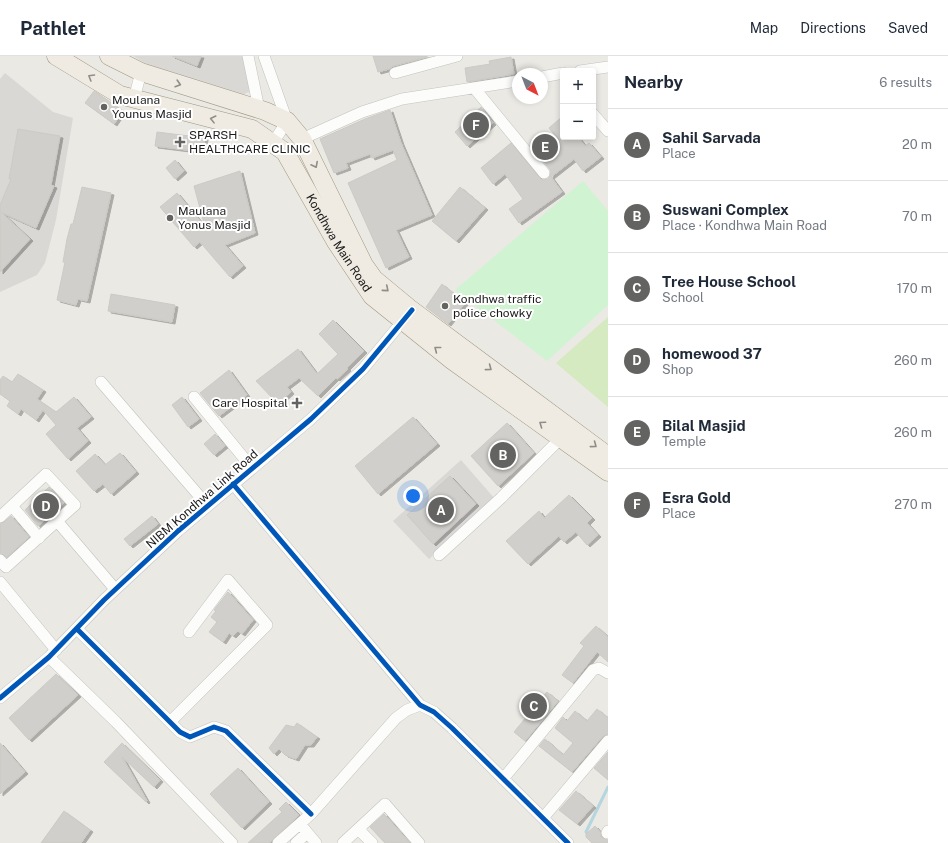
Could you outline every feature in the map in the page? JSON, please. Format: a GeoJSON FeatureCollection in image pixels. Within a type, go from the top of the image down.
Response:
{"type":"FeatureCollection","features":[{"type":"Feature","properties":{"kind":"main road","name":"Kondhwa Main Road"},"geometry":{"type":"LineString","coordinates":[[56,56],[120,95],[252,129],[285,152],[336,242],[372,296],[407,316],[566,433],[608,472]]}},
{"type":"Feature","properties":{"kind":"main road"},"geometry":{"type":"LineString","coordinates":[[109,56],[141,72],[259,109],[287,120]]}},
{"type":"Feature","properties":{"kind":"main road","name":"Kondhwa Main Road"},"geometry":{"type":"LineString","coordinates":[[287,120],[302,139],[364,266],[407,316]]}},
{"type":"Feature","properties":{"kind":"main road","name":"Kondhwa Main Road"},"geometry":{"type":"LineString","coordinates":[[566,433],[608,456]]}},
{"type":"Feature","properties":{"kind":"street"},"geometry":{"type":"LineString","coordinates":[[248,56],[259,109]]}},
{"type":"Feature","properties":{"kind":"street"},"geometry":{"type":"LineString","coordinates":[[264,56],[287,120],[273,143]]}},
{"type":"Feature","properties":{"kind":"street"},"geometry":{"type":"LineString","coordinates":[[395,73],[458,56]]}},
{"type":"Feature","properties":{"kind":"street"},"geometry":{"type":"LineString","coordinates":[[596,69],[608,67]]}},
{"type":"Feature","properties":{"kind":"street"},"geometry":{"type":"LineString","coordinates":[[134,99],[141,72]]}},
{"type":"Feature","properties":{"kind":"street"},"geometry":{"type":"LineString","coordinates":[[548,77],[560,76]]}},
{"type":"Feature","properties":{"kind":"street"},"geometry":{"type":"LineString","coordinates":[[302,139],[362,112],[402,99],[512,82]]}},
{"type":"Feature","properties":{"kind":"street"},"geometry":{"type":"LineString","coordinates":[[475,89],[544,173]]}},
{"type":"Feature","properties":{"kind":"street"},"geometry":{"type":"LineString","coordinates":[[596,117],[608,131]]}},
{"type":"Feature","properties":{"kind":"street","name":"NIBM Kondhwa Link Road"},"geometry":{"type":"LineString","coordinates":[[0,698],[53,654],[116,589],[207,505],[311,419],[363,368],[407,316]]}},
{"type":"Feature","properties":{"kind":"street"},"geometry":{"type":"LineString","coordinates":[[100,382],[207,505]]}},
{"type":"Feature","properties":{"kind":"street"},"geometry":{"type":"LineString","coordinates":[[194,398],[252,468]]}},
{"type":"Feature","properties":{"kind":"street"},"geometry":{"type":"LineString","coordinates":[[439,555],[501,498],[566,433]]}},
{"type":"Feature","properties":{"kind":"street"},"geometry":{"type":"LineString","coordinates":[[0,517],[46,474],[75,505],[6,567],[0,560]]}},
{"type":"Feature","properties":{"kind":"street"},"geometry":{"type":"LineString","coordinates":[[233,484],[420,705],[434,712],[568,843]]}},
{"type":"Feature","properties":{"kind":"street"},"geometry":{"type":"LineString","coordinates":[[12,506],[39,538]]}},
{"type":"Feature","properties":{"kind":"street"},"geometry":{"type":"LineString","coordinates":[[57,521],[116,589]]}},
{"type":"Feature","properties":{"kind":"street"},"geometry":{"type":"LineString","coordinates":[[170,722],[267,625],[228,580],[190,632]]}},
{"type":"Feature","properties":{"kind":"street"},"geometry":{"type":"LineString","coordinates":[[0,582],[53,654],[232,843]]}},
{"type":"Feature","properties":{"kind":"street"},"geometry":{"type":"LineString","coordinates":[[77,629],[180,732],[190,737],[214,727],[226,731],[311,814]]}},
{"type":"Feature","properties":{"kind":"street"},"geometry":{"type":"LineString","coordinates":[[503,779],[593,670],[599,668],[608,674]]}},
{"type":"Feature","properties":{"kind":"street"},"geometry":{"type":"LineString","coordinates":[[278,843],[311,814],[396,718],[406,710],[420,705]]}},
{"type":"Feature","properties":{"kind":"street"},"geometry":{"type":"LineString","coordinates":[[543,818],[608,741]]}},
{"type":"Feature","properties":{"kind":"street"},"geometry":{"type":"LineString","coordinates":[[343,843],[385,804],[419,843]]}},
{"type":"Feature","properties":{"kind":"street"},"geometry":{"type":"LineString","coordinates":[[300,824],[316,843]]}},
{"type":"Feature","properties":{"kind":"street"},"geometry":{"type":"LineString","coordinates":[[358,829],[372,843]]}},
{"type":"Feature","properties":{"kind":"street"},"geometry":{"type":"LineString","coordinates":[[296,843],[307,833]]}},
{"type":"Feature","properties":{"kind":"shaded area"},"geometry":{"type":"Polygon","coordinates":[[[133,56],[253,56],[260,87],[240,96],[150,66],[133,56]]]}},
{"type":"Feature","properties":{"kind":"shaded area"},"geometry":{"type":"Polygon","coordinates":[[[5,73],[53,112],[73,118],[56,220],[45,263],[37,275],[0,292],[0,79],[5,73]]]}},
{"type":"Feature","properties":{"kind":"shaded area"},"geometry":{"type":"Polygon","coordinates":[[[461,460],[495,499],[429,559],[393,521],[461,460]]]}},
{"type":"Feature","properties":{"kind":"green space"},"geometry":{"type":"Polygon","coordinates":[[[583,181],[608,211],[608,305],[547,361],[455,290],[583,181]]]}},
{"type":"Feature","properties":{"kind":"green space"},"geometry":{"type":"Polygon","coordinates":[[[608,317],[608,407],[556,363],[608,317]]]}},
{"type":"Feature","properties":{"kind":"building"},"geometry":{"type":"Polygon","coordinates":[[[172,56],[201,56],[197,66],[172,56]]]}},
{"type":"Feature","properties":{"kind":"building"},"geometry":{"type":"Polygon","coordinates":[[[373,56],[427,57],[393,66],[389,69],[378,72],[373,56]]]}},
{"type":"Feature","properties":{"kind":"building"},"geometry":{"type":"Polygon","coordinates":[[[511,57],[513,68],[512,74],[467,82],[465,68],[490,64],[489,61],[511,57]]]}},
{"type":"Feature","properties":{"kind":"building","name":"Moulana Younus Masjid"},"geometry":{"type":"Polygon","coordinates":[[[94,91],[123,111],[114,124],[85,103],[94,91]]]}},
{"type":"Feature","properties":{"kind":"building"},"geometry":{"type":"Polygon","coordinates":[[[481,107],[493,123],[467,146],[455,132],[481,107]]]}},
{"type":"Feature","properties":{"kind":"building"},"geometry":{"type":"Polygon","coordinates":[[[390,110],[401,143],[432,215],[396,230],[409,257],[386,268],[348,183],[397,160],[393,150],[372,158],[370,154],[346,163],[348,168],[334,173],[320,139],[365,119],[390,110]]]}},
{"type":"Feature","properties":{"kind":"building"},"geometry":{"type":"Polygon","coordinates":[[[560,119],[560,140],[580,140],[585,146],[589,143],[601,157],[583,171],[574,159],[551,177],[562,192],[519,223],[509,209],[523,199],[505,174],[493,184],[481,168],[511,143],[542,180],[548,179],[551,171],[542,159],[560,145],[558,143],[560,141],[549,128],[560,119]]]}},
{"type":"Feature","properties":{"kind":"building"},"geometry":{"type":"Polygon","coordinates":[[[18,129],[60,136],[51,185],[54,186],[36,228],[2,213],[30,239],[0,272],[0,205],[11,179],[9,179],[18,129]]]}},
{"type":"Feature","properties":{"kind":"building","name":"SPARSH HEALTHCARE CLINIC"},"geometry":{"type":"Polygon","coordinates":[[[157,132],[205,138],[203,152],[155,146],[157,132]]]}},
{"type":"Feature","properties":{"kind":"building"},"geometry":{"type":"Polygon","coordinates":[[[175,160],[184,171],[175,179],[166,168],[175,160]]]}},
{"type":"Feature","properties":{"kind":"building"},"geometry":{"type":"Polygon","coordinates":[[[240,171],[255,233],[225,245],[243,266],[230,277],[200,242],[194,247],[160,207],[177,193],[205,227],[194,186],[240,171]]]}},
{"type":"Feature","properties":{"kind":"building"},"geometry":{"type":"Polygon","coordinates":[[[82,187],[111,193],[87,301],[78,299],[76,305],[57,300],[65,262],[63,262],[67,239],[71,224],[73,224],[82,187]]]}},
{"type":"Feature","properties":{"kind":"building"},"geometry":{"type":"Polygon","coordinates":[[[460,187],[485,208],[456,241],[432,221],[460,187]]]}},
{"type":"Feature","properties":{"kind":"building","name":"Kondhwa traffic police chowky"},"geometry":{"type":"Polygon","coordinates":[[[442,284],[465,303],[448,324],[426,307],[442,284]]]}},
{"type":"Feature","properties":{"kind":"building"},"geometry":{"type":"Polygon","coordinates":[[[111,294],[175,305],[172,322],[108,311],[111,294]]]}},
{"type":"Feature","properties":{"kind":"building"},"geometry":{"type":"Polygon","coordinates":[[[333,320],[364,351],[347,368],[348,369],[337,379],[336,378],[318,396],[299,378],[287,387],[291,392],[278,404],[256,381],[298,349],[316,373],[318,373],[338,354],[319,334],[333,320]]]}},
{"type":"Feature","properties":{"kind":"building"},"geometry":{"type":"Polygon","coordinates":[[[229,370],[247,395],[219,416],[200,393],[229,370]]]}},
{"type":"Feature","properties":{"kind":"building"},"geometry":{"type":"Polygon","coordinates":[[[18,374],[43,390],[37,399],[56,412],[74,397],[91,417],[77,428],[88,441],[68,459],[46,434],[56,425],[43,410],[36,420],[21,409],[18,414],[7,406],[10,401],[0,394],[0,380],[3,376],[12,382],[18,374]]]}},
{"type":"Feature","properties":{"kind":"building"},"geometry":{"type":"Polygon","coordinates":[[[182,397],[199,419],[188,427],[172,405],[182,397]]]}},
{"type":"Feature","properties":{"kind":"building"},"geometry":{"type":"Polygon","coordinates":[[[413,417],[437,444],[378,494],[355,466],[413,417]]]}},
{"type":"Feature","properties":{"kind":"building"},"geometry":{"type":"Polygon","coordinates":[[[507,423],[534,453],[498,486],[471,456],[507,423]]]}},
{"type":"Feature","properties":{"kind":"building"},"geometry":{"type":"Polygon","coordinates":[[[215,434],[225,446],[214,455],[204,444],[215,434]]]}},
{"type":"Feature","properties":{"kind":"building"},"geometry":{"type":"Polygon","coordinates":[[[120,453],[136,472],[111,494],[103,484],[94,491],[76,471],[95,454],[105,465],[120,453]]]}},
{"type":"Feature","properties":{"kind":"building"},"geometry":{"type":"Polygon","coordinates":[[[450,476],[476,504],[433,544],[407,515],[450,476]]]}},
{"type":"Feature","properties":{"kind":"building"},"geometry":{"type":"Polygon","coordinates":[[[49,487],[64,503],[38,526],[25,510],[49,487]]]}},
{"type":"Feature","properties":{"kind":"building"},"geometry":{"type":"Polygon","coordinates":[[[569,495],[592,518],[587,523],[598,535],[587,545],[576,532],[564,542],[559,536],[528,564],[506,541],[539,511],[544,518],[569,495]]]}},
{"type":"Feature","properties":{"kind":"building"},"geometry":{"type":"Polygon","coordinates":[[[11,516],[29,537],[7,557],[0,553],[0,524],[11,516]]]}},
{"type":"Feature","properties":{"kind":"building"},"geometry":{"type":"Polygon","coordinates":[[[152,516],[158,524],[130,546],[124,539],[152,516]]]}},
{"type":"Feature","properties":{"kind":"building"},"geometry":{"type":"Polygon","coordinates":[[[228,592],[253,620],[242,634],[238,631],[233,636],[229,633],[223,642],[209,632],[217,622],[211,617],[216,611],[214,610],[228,592]]]}},
{"type":"Feature","properties":{"kind":"building"},"geometry":{"type":"Polygon","coordinates":[[[596,626],[608,637],[608,662],[597,652],[573,683],[562,675],[584,646],[580,643],[596,626]]]}},
{"type":"Feature","properties":{"kind":"building"},"geometry":{"type":"Polygon","coordinates":[[[56,674],[78,695],[29,740],[9,718],[56,674]]]}},
{"type":"Feature","properties":{"kind":"building"},"geometry":{"type":"Polygon","coordinates":[[[547,692],[558,701],[525,741],[514,732],[547,692]]]}},
{"type":"Feature","properties":{"kind":"building"},"geometry":{"type":"Polygon","coordinates":[[[597,709],[608,718],[608,734],[603,736],[572,772],[539,746],[545,739],[563,755],[573,743],[555,728],[563,717],[567,721],[575,711],[587,721],[597,709]]]}},
{"type":"Feature","properties":{"kind":"building"},"geometry":{"type":"Polygon","coordinates":[[[297,723],[317,737],[311,745],[305,745],[296,759],[285,755],[279,749],[274,754],[269,748],[286,725],[294,727],[297,723]]]}},
{"type":"Feature","properties":{"kind":"building"},"geometry":{"type":"Polygon","coordinates":[[[0,743],[25,772],[0,794],[0,743]]]}},
{"type":"Feature","properties":{"kind":"building"},"geometry":{"type":"Polygon","coordinates":[[[122,743],[160,780],[154,787],[122,757],[147,801],[146,802],[104,762],[122,743]]]}},
{"type":"Feature","properties":{"kind":"building"},"geometry":{"type":"Polygon","coordinates":[[[608,752],[608,780],[594,768],[608,752]]]}},
{"type":"Feature","properties":{"kind":"building"},"geometry":{"type":"Polygon","coordinates":[[[238,768],[269,802],[242,828],[210,794],[238,768]]]}},
{"type":"Feature","properties":{"kind":"building"},"geometry":{"type":"Polygon","coordinates":[[[576,791],[593,806],[577,824],[559,810],[576,791]]]}},
{"type":"Feature","properties":{"kind":"building"},"geometry":{"type":"Polygon","coordinates":[[[286,802],[299,815],[269,843],[248,843],[282,812],[279,809],[286,802]]]}},
{"type":"Feature","properties":{"kind":"building"},"geometry":{"type":"Polygon","coordinates":[[[64,811],[90,830],[81,843],[41,843],[64,811]]]}},
{"type":"Feature","properties":{"kind":"building"},"geometry":{"type":"Polygon","coordinates":[[[384,814],[410,843],[385,843],[370,827],[384,814]]]}},
{"type":"Feature","properties":{"kind":"building"},"geometry":{"type":"Polygon","coordinates":[[[595,826],[600,832],[601,837],[608,840],[608,843],[592,843],[586,837],[586,834],[595,826]]]}},
{"type":"Feature","properties":{"kind":"waterway"},"geometry":{"type":"LineString","coordinates":[[589,835],[586,832],[608,787]]}},
{"type":"Feature","properties":{"kind":"cycle path"},"geometry":{"type":"LineString","coordinates":[[0,698],[49,657],[104,600],[178,531],[311,419],[363,369],[412,310]]}},
{"type":"Feature","properties":{"kind":"cycle path"},"geometry":{"type":"LineString","coordinates":[[233,484],[420,705],[434,712],[452,728],[568,843]]}},
{"type":"Feature","properties":{"kind":"cycle path"},"geometry":{"type":"LineString","coordinates":[[77,629],[180,732],[190,737],[214,727],[226,731],[311,814]]}},
{"type":"Feature","properties":{"kind":"place","name":"Moulana Younus Masjid"},"geometry":{"type":"Point","coordinates":[104,107]}},
{"type":"Feature","properties":{"kind":"place","name":"Esra Gold"},"geometry":{"type":"Point","coordinates":[476,125]}},
{"type":"Feature","properties":{"kind":"place","name":"SPARSH HEALTHCARE CLINIC"},"geometry":{"type":"Point","coordinates":[180,142]}},
{"type":"Feature","properties":{"kind":"place","name":"Bilal Masjid"},"geometry":{"type":"Point","coordinates":[545,147]}},
{"type":"Feature","properties":{"kind":"place","name":"Maulana Yonus Masjid"},"geometry":{"type":"Point","coordinates":[170,218]}},
{"type":"Feature","properties":{"kind":"place","name":"Kondhwa traffic police chowky"},"geometry":{"type":"Point","coordinates":[445,306]}},
{"type":"Feature","properties":{"kind":"place","name":"Care Hospital"},"geometry":{"type":"Point","coordinates":[297,403]}},
{"type":"Feature","properties":{"kind":"place","name":"Suswani Complex"},"geometry":{"type":"Point","coordinates":[503,455]}},
{"type":"Feature","properties":{"kind":"place","name":"homewood 37"},"geometry":{"type":"Point","coordinates":[46,506]}},
{"type":"Feature","properties":{"kind":"place","name":"Sahil Sarvada"},"geometry":{"type":"Point","coordinates":[441,510]}},
{"type":"Feature","properties":{"kind":"place","name":"Tree House School"},"geometry":{"type":"Point","coordinates":[534,706]}}]}
